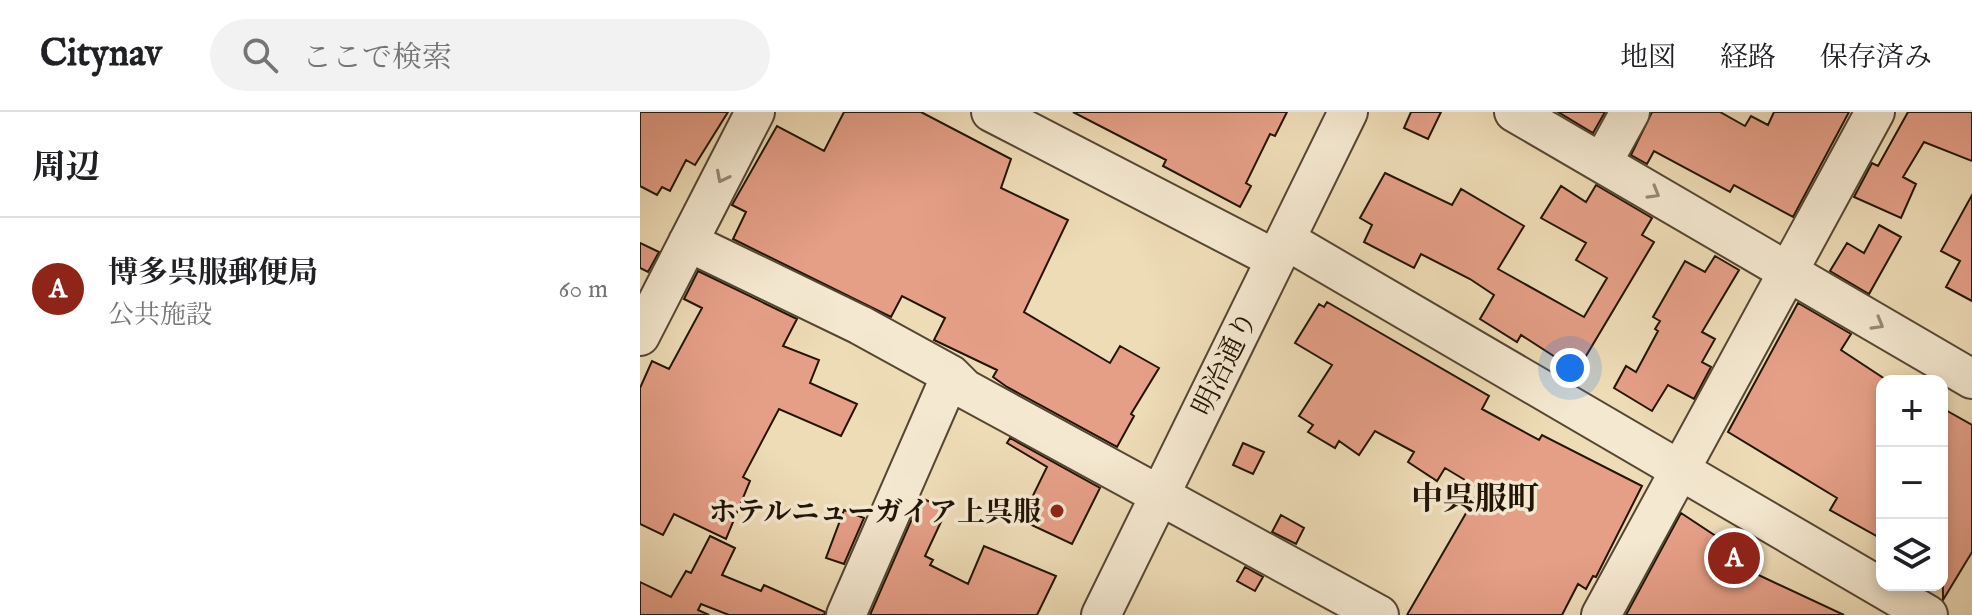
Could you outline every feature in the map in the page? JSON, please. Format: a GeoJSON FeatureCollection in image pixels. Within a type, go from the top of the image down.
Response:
{"type":"FeatureCollection","features":[{"type":"Feature","properties":{"kind":"street"},"geometry":{"type":"LineString","coordinates":[[640,336],[755,112]]}},
{"type":"Feature","properties":{"kind":"street"},"geometry":{"type":"LineString","coordinates":[[991,112],[1280,250],[1928,615]]}},
{"type":"Feature","properties":{"kind":"street","name":"明治通り"},"geometry":{"type":"LineString","coordinates":[[1101,615],[1348,112]]}},
{"type":"Feature","properties":{"kind":"street"},"geometry":{"type":"LineString","coordinates":[[1514,112],[1972,379]]}},
{"type":"Feature","properties":{"kind":"street"},"geometry":{"type":"LineString","coordinates":[[1602,163],[1630,112]]}},
{"type":"Feature","properties":{"kind":"street"},"geometry":{"type":"LineString","coordinates":[[1601,615],[1875,112]]}},
{"type":"Feature","properties":{"kind":"street"},"geometry":{"type":"LineString","coordinates":[[688,242],[860,325],[951,375],[965,389],[1379,615]]}},
{"type":"Feature","properties":{"kind":"street"},"geometry":{"type":"LineString","coordinates":[[846,615],[951,375]]}},
{"type":"Feature","properties":{"kind":"building"},"geometry":{"type":"Polygon","coordinates":[[[640,112],[728,112],[695,165],[686,160],[670,191],[662,187],[657,195],[640,186],[640,112]]]}},
{"type":"Feature","properties":{"kind":"building"},"geometry":{"type":"Polygon","coordinates":[[[844,112],[921,112],[1011,159],[1001,188],[1068,220],[1024,312],[1110,363],[1120,346],[1159,368],[1131,414],[1134,416],[1117,447],[1007,387],[993,377],[997,370],[934,340],[945,318],[902,296],[891,317],[733,239],[746,212],[732,205],[777,126],[824,151],[844,112]]]}},
{"type":"Feature","properties":{"kind":"building"},"geometry":{"type":"Polygon","coordinates":[[[1073,112],[1287,112],[1275,136],[1270,134],[1246,183],[1251,186],[1240,207],[1163,166],[1166,160],[1073,112]]]}},
{"type":"Feature","properties":{"kind":"building"},"geometry":{"type":"Polygon","coordinates":[[[1411,112],[1441,112],[1428,139],[1404,128],[1411,112]]]}},
{"type":"Feature","properties":{"kind":"building"},"geometry":{"type":"Polygon","coordinates":[[[1558,112],[1605,112],[1593,133],[1558,112]]]}},
{"type":"Feature","properties":{"kind":"building"},"geometry":{"type":"Polygon","coordinates":[[[1652,112],[1720,112],[1745,126],[1751,116],[1768,125],[1774,112],[1849,112],[1793,217],[1734,185],[1730,192],[1654,151],[1647,164],[1631,155],[1652,112]]]}},
{"type":"Feature","properties":{"kind":"building"},"geometry":{"type":"Polygon","coordinates":[[[1908,112],[1972,112],[1972,161],[1924,142],[1903,177],[1916,184],[1901,218],[1854,197],[1872,163],[1878,166],[1908,112]]]}},
{"type":"Feature","properties":{"kind":"building"},"geometry":{"type":"Polygon","coordinates":[[[1385,173],[1452,205],[1461,189],[1524,226],[1498,269],[1584,317],[1607,278],[1576,260],[1586,243],[1541,218],[1561,186],[1586,202],[1596,185],[1652,218],[1642,235],[1654,242],[1577,371],[1521,335],[1517,342],[1480,319],[1494,295],[1470,279],[1421,254],[1414,268],[1364,242],[1372,225],[1360,218],[1385,173]]]}},
{"type":"Feature","properties":{"kind":"building"},"geometry":{"type":"Polygon","coordinates":[[[1972,195],[1972,301],[1946,287],[1960,261],[1941,251],[1972,195]]]}},
{"type":"Feature","properties":{"kind":"building"},"geometry":{"type":"Polygon","coordinates":[[[1879,225],[1901,237],[1869,294],[1830,271],[1847,243],[1864,253],[1879,225]]]}},
{"type":"Feature","properties":{"kind":"building"},"geometry":{"type":"Polygon","coordinates":[[[640,243],[659,252],[648,272],[640,268],[640,243]]]}},
{"type":"Feature","properties":{"kind":"building"},"geometry":{"type":"Polygon","coordinates":[[[1715,256],[1739,270],[1702,332],[1715,339],[1702,362],[1711,367],[1694,399],[1668,385],[1652,411],[1614,388],[1626,366],[1636,372],[1658,331],[1655,329],[1660,321],[1653,317],[1685,261],[1705,272],[1715,256]]]}},
{"type":"Feature","properties":{"kind":"building"},"geometry":{"type":"Polygon","coordinates":[[[698,271],[797,319],[783,346],[819,360],[810,383],[857,404],[841,436],[779,409],[743,477],[750,481],[726,539],[674,514],[663,535],[640,524],[640,388],[652,361],[669,369],[702,308],[684,299],[698,271]]]}},
{"type":"Feature","properties":{"kind":"building"},"geometry":{"type":"Polygon","coordinates":[[[1327,302],[1489,396],[1482,409],[1539,440],[1542,435],[1642,486],[1596,577],[1593,576],[1586,589],[1578,584],[1562,615],[1407,615],[1480,489],[1445,468],[1437,481],[1408,462],[1414,452],[1375,431],[1359,455],[1339,441],[1335,448],[1308,432],[1313,425],[1299,416],[1332,365],[1295,343],[1319,304],[1324,307],[1327,302]]]}},
{"type":"Feature","properties":{"kind":"building"},"geometry":{"type":"Polygon","coordinates":[[[1798,303],[1851,334],[1841,350],[1879,375],[1876,375],[1876,536],[1830,510],[1837,498],[1728,432],[1798,303]]]}},
{"type":"Feature","properties":{"kind":"building"},"geometry":{"type":"Polygon","coordinates":[[[1948,411],[1972,425],[1972,552],[1943,600],[1943,591],[1948,591],[1948,411]]]}},
{"type":"Feature","properties":{"kind":"building","name":"ホテルニューガイア上呉服"},"geometry":{"type":"Polygon","coordinates":[[[1010,438],[1100,488],[1072,544],[1021,520],[1047,467],[1007,443],[1010,438]]]}},
{"type":"Feature","properties":{"kind":"building"},"geometry":{"type":"Polygon","coordinates":[[[1243,443],[1264,452],[1253,474],[1233,465],[1243,443]]]}},
{"type":"Feature","properties":{"kind":"building"},"geometry":{"type":"Polygon","coordinates":[[[921,498],[947,509],[925,556],[933,560],[930,565],[968,584],[984,546],[1056,576],[1037,615],[870,615],[921,498]]]}},
{"type":"Feature","properties":{"kind":"building"},"geometry":{"type":"Polygon","coordinates":[[[844,510],[864,518],[844,564],[826,558],[844,510]]]}},
{"type":"Feature","properties":{"kind":"building"},"geometry":{"type":"Polygon","coordinates":[[[1681,513],[1725,542],[1735,544],[1738,539],[1761,553],[1750,571],[1844,615],[1626,615],[1681,513]]]}},
{"type":"Feature","properties":{"kind":"building"},"geometry":{"type":"Polygon","coordinates":[[[1281,515],[1304,528],[1296,544],[1272,532],[1281,515]]]}},
{"type":"Feature","properties":{"kind":"building"},"geometry":{"type":"Polygon","coordinates":[[[710,536],[735,548],[722,575],[761,591],[764,585],[825,612],[824,615],[729,615],[701,604],[698,610],[709,615],[640,615],[640,582],[671,597],[686,571],[691,573],[710,536]]]}},
{"type":"Feature","properties":{"kind":"building"},"geometry":{"type":"Polygon","coordinates":[[[1245,567],[1263,577],[1255,591],[1237,581],[1245,567]]]}},
{"type":"Feature","properties":{"kind":"place","name":"ホテルニューガイア上呉服"},"geometry":{"type":"Point","coordinates":[1057,511]}},
{"type":"Feature","properties":{"kind":"place","name":"博多呉服郵便局"},"geometry":{"type":"Point","coordinates":[1734,558]}},
{"type":"Feature","properties":{"kind":"district","name":"中呉服町"},"geometry":{"type":"Point","coordinates":[1475,498]}}]}
